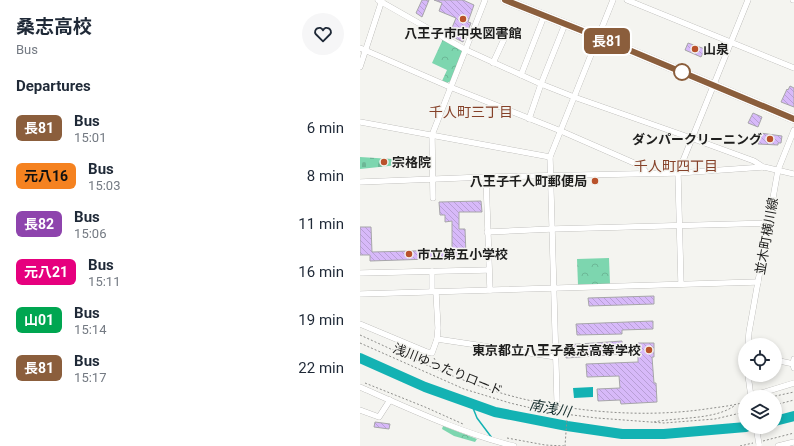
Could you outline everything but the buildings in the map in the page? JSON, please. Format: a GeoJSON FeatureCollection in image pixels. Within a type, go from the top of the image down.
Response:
{"type":"FeatureCollection","features":[{"type":"Feature","properties":{"kind":"highway"},"geometry":{"type":"LineString","coordinates":[[505,0],[794,119]]}},
{"type":"Feature","properties":{"kind":"street"},"geometry":{"type":"LineString","coordinates":[[360,67],[363,49],[380,0],[466,50],[493,63],[574,98],[692,138],[754,162],[764,168]]}},
{"type":"Feature","properties":{"kind":"street"},"geometry":{"type":"LineString","coordinates":[[433,198],[432,135],[485,0]]}},
{"type":"Feature","properties":{"kind":"street"},"geometry":{"type":"LineString","coordinates":[[557,400],[555,287],[550,157],[613,0]]}},
{"type":"Feature","properties":{"kind":"street"},"geometry":{"type":"LineString","coordinates":[[627,0],[794,68]]}},
{"type":"Feature","properties":{"kind":"street"},"geometry":{"type":"LineString","coordinates":[[681,284],[678,173],[748,0]]}},
{"type":"Feature","properties":{"kind":"street"},"geometry":{"type":"LineString","coordinates":[[522,75],[544,16]]}},
{"type":"Feature","properties":{"kind":"street"},"geometry":{"type":"LineString","coordinates":[[529,119],[565,24]]}},
{"type":"Feature","properties":{"kind":"street"},"geometry":{"type":"LineString","coordinates":[[493,63],[505,37]]}},
{"type":"Feature","properties":{"kind":"street"},"geometry":{"type":"LineString","coordinates":[[363,49],[450,87],[641,166],[647,173]]}},
{"type":"Feature","properties":{"kind":"street"},"geometry":{"type":"LineString","coordinates":[[360,122],[550,157]]}},
{"type":"Feature","properties":{"kind":"street","name":"並木町横川線"},"geometry":{"type":"LineString","coordinates":[[749,338],[778,170],[794,130]]}},
{"type":"Feature","properties":{"kind":"street"},"geometry":{"type":"LineString","coordinates":[[360,182],[486,177],[678,173],[764,168],[794,174]]}},
{"type":"Feature","properties":{"kind":"street"},"geometry":{"type":"LineString","coordinates":[[486,177],[490,290]]}},
{"type":"Feature","properties":{"kind":"street"},"geometry":{"type":"LineString","coordinates":[[487,232],[769,223]]}},
{"type":"Feature","properties":{"kind":"street"},"geometry":{"type":"LineString","coordinates":[[360,273],[489,270]]}},
{"type":"Feature","properties":{"kind":"street"},"geometry":{"type":"LineString","coordinates":[[360,324],[432,353],[437,339],[438,328],[432,272]]}},
{"type":"Feature","properties":{"kind":"street"},"geometry":{"type":"LineString","coordinates":[[360,294],[758,282]]}},
{"type":"Feature","properties":{"kind":"street"},"geometry":{"type":"LineString","coordinates":[[437,339],[556,357]]}},
{"type":"Feature","properties":{"kind":"street"},"geometry":{"type":"LineString","coordinates":[[782,361],[794,364]]}},
{"type":"Feature","properties":{"kind":"street"},"geometry":{"type":"LineString","coordinates":[[771,390],[794,383]]}},
{"type":"Feature","properties":{"kind":"street"},"geometry":{"type":"LineString","coordinates":[[360,387],[489,441],[500,440],[514,446]]}},
{"type":"Feature","properties":{"kind":"street"},"geometry":{"type":"LineString","coordinates":[[361,411],[379,417],[390,400]]}},
{"type":"Feature","properties":{"kind":"street"},"geometry":{"type":"LineString","coordinates":[[778,446],[794,442]]}},
{"type":"Feature","properties":{"kind":"path"},"geometry":{"type":"LineString","coordinates":[[360,335],[477,385],[505,394],[556,406],[609,411],[663,413],[736,405]]}},
{"type":"Feature","properties":{"kind":"path","name":"浅川ゆったりロード"},"geometry":{"type":"LineString","coordinates":[[360,343],[477,393],[525,407],[566,415],[664,423],[715,419],[738,414]]}},
{"type":"Feature","properties":{"kind":"path"},"geometry":{"type":"LineString","coordinates":[[432,353],[440,370]]}},
{"type":"Feature","properties":{"kind":"path"},"geometry":{"type":"LineString","coordinates":[[360,381],[426,407],[466,426]]}},
{"type":"Feature","properties":{"kind":"path"},"geometry":{"type":"LineString","coordinates":[[782,395],[794,392]]}},
{"type":"Feature","properties":{"kind":"path"},"geometry":{"type":"LineString","coordinates":[[782,403],[794,400]]}},
{"type":"Feature","properties":{"kind":"path"},"geometry":{"type":"LineString","coordinates":[[651,422],[715,414],[727,411],[736,405]]}},
{"type":"Feature","properties":{"kind":"path"},"geometry":{"type":"LineString","coordinates":[[500,440],[564,446],[567,419],[561,406]]}},
{"type":"Feature","properties":{"kind":"path"},"geometry":{"type":"LineString","coordinates":[[566,415],[568,407]]}},
{"type":"Feature","properties":{"kind":"path"},"geometry":{"type":"LineString","coordinates":[[740,446],[759,443],[794,433]]}},
{"type":"Feature","properties":{"kind":"green space"},"geometry":{"type":"Polygon","coordinates":[[[443,39],[464,51],[451,81],[447,83],[442,81],[447,70],[432,63],[443,39]]]}},
{"type":"Feature","properties":{"kind":"green space","name":"宗格院"},"geometry":{"type":"Polygon","coordinates":[[[360,157],[408,160],[408,164],[360,169],[360,157]]]}},
{"type":"Feature","properties":{"kind":"green space"},"geometry":{"type":"Polygon","coordinates":[[[609,258],[610,284],[578,285],[577,259],[609,258]]]}},
{"type":"Feature","properties":{"kind":"green space"},"geometry":{"type":"Polygon","coordinates":[[[443,426],[477,439],[475,442],[454,436],[442,429],[443,426]]]}},
{"type":"Feature","properties":{"kind":"water"},"geometry":{"type":"Polygon","coordinates":[[[593,387],[593,397],[574,398],[573,388],[593,387]]]}},
{"type":"Feature","properties":{"kind":"waterway","name":"南浅川"},"geometry":{"type":"LineString","coordinates":[[360,358],[425,387],[495,412],[567,426],[622,434],[664,434],[738,428]]}},
{"type":"Feature","properties":{"kind":"waterway"},"geometry":{"type":"LineString","coordinates":[[471,403],[477,418],[492,438]]}},
{"type":"Feature","properties":{"kind":"waterway","name":"南浅川"},"geometry":{"type":"LineString","coordinates":[[782,419],[794,416]]}},
{"type":"Feature","properties":{"kind":"bus line","name":"長81"},"geometry":{"type":"LineString","coordinates":[[505,0],[794,119]]}},
{"type":"Feature","properties":{"kind":"place","name":"八王子市中央図書館"},"geometry":{"type":"Point","coordinates":[463,19]}},
{"type":"Feature","properties":{"kind":"place","name":"山泉"},"geometry":{"type":"Point","coordinates":[695,49]}},
{"type":"Feature","properties":{"kind":"place","name":"ダンパークリーニング"},"geometry":{"type":"Point","coordinates":[770,139]}},
{"type":"Feature","properties":{"kind":"place","name":"宗格院"},"geometry":{"type":"Point","coordinates":[384,162]}},
{"type":"Feature","properties":{"kind":"place","name":"八王子千人町郵便局"},"geometry":{"type":"Point","coordinates":[595,181]}},
{"type":"Feature","properties":{"kind":"place","name":"市立第五小学校"},"geometry":{"type":"Point","coordinates":[409,254]}},
{"type":"Feature","properties":{"kind":"place","name":"東京都立八王子桑志高等学校"},"geometry":{"type":"Point","coordinates":[649,350]}},
{"type":"Feature","properties":{"kind":"district","name":"千人町三丁目"},"geometry":{"type":"Point","coordinates":[471,112]}},
{"type":"Feature","properties":{"kind":"district","name":"千人町四丁目"},"geometry":{"type":"Point","coordinates":[676,166]}}]}
